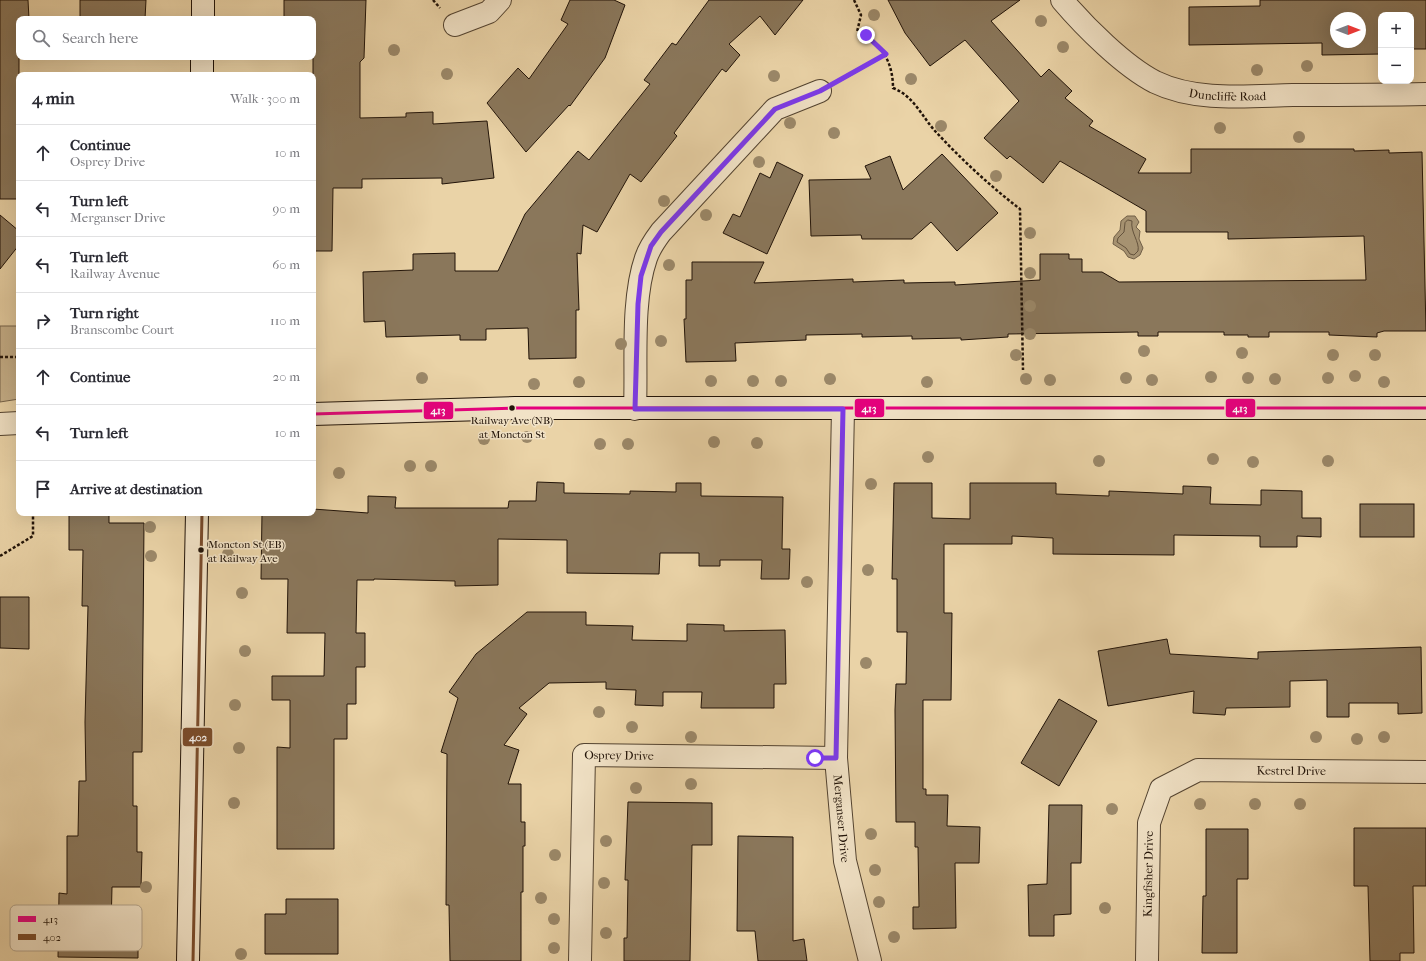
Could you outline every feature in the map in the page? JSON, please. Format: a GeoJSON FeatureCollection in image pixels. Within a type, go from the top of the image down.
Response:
{"type":"FeatureCollection","features":[{"type":"Feature","properties":{"kind":"street"},"geometry":{"type":"LineString","coordinates":[[203,0],[203,16]]}},
{"type":"Feature","properties":{"kind":"street"},"geometry":{"type":"LineString","coordinates":[[454,25],[489,12],[500,0]]}},
{"type":"Feature","properties":{"kind":"street","name":"Duncliffe Road"},"geometry":{"type":"LineString","coordinates":[[1062,0],[1081,20],[1135,70],[1156,82],[1180,91],[1233,96],[1426,94]]}},
{"type":"Feature","properties":{"kind":"street"},"geometry":{"type":"LineString","coordinates":[[202,60],[202,72]]}},
{"type":"Feature","properties":{"kind":"street"},"geometry":{"type":"LineString","coordinates":[[635,409],[638,304],[641,276],[651,246],[661,232],[775,109],[820,91]]}},
{"type":"Feature","properties":{"kind":"street"},"geometry":{"type":"LineString","coordinates":[[316,414],[515,408],[1426,408]]}},
{"type":"Feature","properties":{"kind":"street","name":"Merganser Drive"},"geometry":{"type":"LineString","coordinates":[[843,409],[836,758],[845,861],[870,961]]}},
{"type":"Feature","properties":{"kind":"street"},"geometry":{"type":"LineString","coordinates":[[0,424],[16,423]]}},
{"type":"Feature","properties":{"kind":"street"},"geometry":{"type":"LineString","coordinates":[[188,961],[197,516]]}},
{"type":"Feature","properties":{"kind":"street","name":"Osprey Drive"},"geometry":{"type":"LineString","coordinates":[[580,961],[584,754],[836,758]]}},
{"type":"Feature","properties":{"kind":"street","name":"Kestrel Drive"},"geometry":{"type":"LineString","coordinates":[[1161,789],[1198,770],[1426,772]]}},
{"type":"Feature","properties":{"kind":"street","name":"Kingfisher Drive"},"geometry":{"type":"LineString","coordinates":[[1147,961],[1149,823],[1161,789]]}},
{"type":"Feature","properties":{"kind":"path"},"geometry":{"type":"LineString","coordinates":[[854,0],[861,15],[857,32],[874,42],[886,54],[892,70],[893,88],[906,95],[935,131],[999,193],[1020,209],[1024,370]]}},
{"type":"Feature","properties":{"kind":"path"},"geometry":{"type":"LineString","coordinates":[[820,91],[886,54]]}},
{"type":"Feature","properties":{"kind":"path"},"geometry":{"type":"LineString","coordinates":[[0,357],[16,357]]}},
{"type":"Feature","properties":{"kind":"path"},"geometry":{"type":"LineString","coordinates":[[0,556],[33,536],[33,516]]}},
{"type":"Feature","properties":{"kind":"shaded area"},"geometry":{"type":"Polygon","coordinates":[[[0,326],[16,326],[16,399],[0,402],[0,326]]]}},
{"type":"Feature","properties":{"kind":"water"},"geometry":{"type":"Polygon","coordinates":[[[1127,216],[1135,216],[1139,222],[1136,227],[1140,231],[1139,239],[1143,248],[1140,255],[1134,259],[1128,257],[1124,251],[1113,244],[1114,237],[1120,230],[1121,221],[1127,216]]]}},
{"type":"Feature","properties":{"kind":"building"},"geometry":{"type":"Polygon","coordinates":[[[0,0],[28,0],[29,16],[16,16],[16,60],[19,60],[19,72],[16,72],[16,199],[0,199],[0,0]]]}},
{"type":"Feature","properties":{"kind":"building"},"geometry":{"type":"Polygon","coordinates":[[[80,0],[146,0],[145,16],[80,16],[80,0]]]}},
{"type":"Feature","properties":{"kind":"building"},"geometry":{"type":"Polygon","coordinates":[[[284,0],[366,0],[364,58],[360,62],[360,118],[406,117],[406,113],[433,112],[433,124],[487,121],[494,178],[442,184],[442,178],[362,179],[362,188],[333,188],[332,251],[316,251],[316,72],[313,72],[313,60],[316,60],[316,16],[284,16],[284,0]]]}},
{"type":"Feature","properties":{"kind":"building"},"geometry":{"type":"Polygon","coordinates":[[[570,0],[614,0],[625,5],[605,58],[570,106],[569,105],[526,152],[487,103],[518,68],[529,79],[568,24],[561,20],[570,0]]]}},
{"type":"Feature","properties":{"kind":"building"},"geometry":{"type":"Polygon","coordinates":[[[709,0],[803,0],[775,35],[760,16],[729,44],[740,55],[726,72],[722,69],[674,133],[677,136],[641,182],[630,174],[597,232],[583,225],[581,254],[577,253],[579,310],[576,310],[576,358],[529,359],[528,328],[486,329],[486,340],[460,340],[460,335],[386,337],[385,321],[364,322],[363,272],[413,270],[413,254],[455,253],[455,271],[498,271],[525,214],[578,151],[589,160],[650,84],[644,80],[672,43],[676,45],[709,0]]]}},
{"type":"Feature","properties":{"kind":"building"},"geometry":{"type":"Polygon","coordinates":[[[888,0],[1020,0],[991,21],[1041,77],[1049,69],[1072,91],[1065,98],[1093,121],[1089,126],[1146,159],[1138,173],[1191,173],[1191,149],[1354,149],[1354,151],[1389,150],[1389,153],[1422,152],[1426,331],[1384,331],[1377,333],[1377,337],[1329,335],[1329,332],[1269,332],[1269,337],[1224,335],[1224,332],[1158,332],[1158,336],[1138,336],[1138,332],[1008,334],[1008,337],[961,340],[961,338],[912,339],[912,336],[862,337],[862,334],[806,335],[806,340],[735,343],[736,361],[686,362],[684,319],[686,319],[686,280],[692,280],[692,262],[764,262],[754,283],[853,279],[853,282],[904,280],[904,283],[955,282],[955,285],[1040,280],[1040,254],[1069,254],[1069,259],[1082,259],[1082,272],[1102,272],[1119,282],[1366,280],[1364,236],[1228,239],[1228,232],[1146,232],[1146,211],[1060,161],[1043,183],[1010,156],[1007,159],[984,138],[1019,101],[965,40],[930,66],[905,33],[888,0]]]}},
{"type":"Feature","properties":{"kind":"building"},"geometry":{"type":"Polygon","coordinates":[[[1260,0],[1426,0],[1426,49],[1414,49],[1414,12],[1378,12],[1378,54],[1322,55],[1322,43],[1189,45],[1189,7],[1260,6],[1260,0]]]}},
{"type":"Feature","properties":{"kind":"building"},"geometry":{"type":"Polygon","coordinates":[[[942,154],[998,213],[957,251],[931,222],[912,239],[862,239],[861,235],[811,236],[809,180],[871,179],[865,166],[890,156],[903,190],[942,154]]]}},
{"type":"Feature","properties":{"kind":"building"},"geometry":{"type":"Polygon","coordinates":[[[777,162],[803,175],[767,254],[723,233],[733,214],[740,217],[760,173],[770,178],[777,162]]]}},
{"type":"Feature","properties":{"kind":"building"},"geometry":{"type":"Polygon","coordinates":[[[0,215],[16,228],[16,249],[0,269],[0,215]]]}},
{"type":"Feature","properties":{"kind":"building"},"geometry":{"type":"Polygon","coordinates":[[[537,482],[564,483],[564,493],[630,494],[630,491],[676,492],[676,483],[701,483],[701,496],[783,497],[782,549],[790,549],[789,579],[761,579],[762,560],[720,560],[720,566],[699,566],[699,553],[660,553],[659,574],[567,573],[567,540],[498,539],[498,585],[455,586],[455,581],[357,580],[356,633],[365,633],[365,667],[356,667],[356,704],[347,704],[347,739],[334,739],[334,849],[277,849],[277,747],[290,748],[290,700],[272,700],[272,676],[324,676],[325,633],[287,633],[288,579],[261,579],[262,516],[316,516],[316,509],[368,513],[368,496],[396,497],[395,508],[508,508],[509,501],[536,501],[537,482]]]}},
{"type":"Feature","properties":{"kind":"building"},"geometry":{"type":"Polygon","coordinates":[[[894,483],[932,483],[932,518],[970,519],[970,483],[1056,483],[1056,494],[1109,496],[1109,491],[1183,494],[1183,486],[1211,487],[1210,504],[1261,505],[1261,490],[1302,491],[1302,518],[1321,518],[1321,537],[1297,536],[1297,547],[1260,547],[1260,536],[1174,535],[1174,555],[1053,554],[1053,538],[1012,536],[1012,544],[944,544],[944,613],[952,613],[951,700],[923,700],[923,789],[926,789],[926,795],[948,795],[947,826],[980,827],[979,863],[955,863],[956,928],[913,929],[913,907],[919,907],[918,847],[915,847],[915,822],[896,822],[896,684],[906,684],[907,632],[897,632],[897,579],[892,579],[894,483]]]}},
{"type":"Feature","properties":{"kind":"building"},"geometry":{"type":"Polygon","coordinates":[[[1360,504],[1414,504],[1414,537],[1360,537],[1360,504]]]}},
{"type":"Feature","properties":{"kind":"building"},"geometry":{"type":"Polygon","coordinates":[[[69,516],[109,516],[109,523],[144,523],[142,752],[133,752],[133,806],[137,806],[137,852],[142,852],[141,887],[112,887],[112,905],[59,905],[59,893],[67,894],[67,836],[78,836],[79,781],[86,781],[85,722],[88,606],[82,606],[83,550],[69,550],[69,516]]]}},
{"type":"Feature","properties":{"kind":"building"},"geometry":{"type":"Polygon","coordinates":[[[0,597],[29,597],[29,649],[0,648],[0,597]]]}},
{"type":"Feature","properties":{"kind":"building"},"geometry":{"type":"Polygon","coordinates":[[[527,612],[586,612],[586,625],[633,626],[632,640],[687,641],[687,624],[724,625],[724,631],[785,630],[786,684],[774,684],[774,708],[701,708],[702,692],[663,692],[663,706],[635,705],[636,690],[606,689],[606,682],[549,683],[519,708],[527,714],[504,745],[519,750],[508,784],[521,784],[521,822],[525,822],[525,846],[523,846],[523,892],[521,892],[521,961],[450,961],[449,905],[446,905],[447,754],[441,752],[458,698],[449,692],[476,654],[527,612]]]}},
{"type":"Feature","properties":{"kind":"building"},"geometry":{"type":"Polygon","coordinates":[[[1167,639],[1170,654],[1258,659],[1258,652],[1421,647],[1422,713],[1398,714],[1398,703],[1349,703],[1349,717],[1327,717],[1327,680],[1290,681],[1290,707],[1226,708],[1225,715],[1193,713],[1194,691],[1108,706],[1098,651],[1167,639]]]}},
{"type":"Feature","properties":{"kind":"building"},"geometry":{"type":"Polygon","coordinates":[[[1059,699],[1097,721],[1059,786],[1021,763],[1059,699]]]}},
{"type":"Feature","properties":{"kind":"building"},"geometry":{"type":"Polygon","coordinates":[[[628,802],[712,803],[712,845],[692,845],[690,961],[624,961],[624,938],[627,938],[628,880],[625,880],[628,802]]]}},
{"type":"Feature","properties":{"kind":"building"},"geometry":{"type":"Polygon","coordinates":[[[1049,805],[1082,805],[1081,863],[1071,863],[1071,914],[1054,915],[1054,936],[1029,936],[1028,885],[1047,884],[1049,805]]]}},
{"type":"Feature","properties":{"kind":"building"},"geometry":{"type":"Polygon","coordinates":[[[1354,828],[1426,828],[1426,886],[1413,886],[1414,953],[1400,953],[1400,961],[1370,961],[1368,886],[1354,886],[1354,828]]]}},
{"type":"Feature","properties":{"kind":"building"},"geometry":{"type":"Polygon","coordinates":[[[1206,829],[1248,829],[1248,879],[1237,879],[1237,953],[1202,953],[1203,896],[1206,896],[1206,829]]]}},
{"type":"Feature","properties":{"kind":"building"},"geometry":{"type":"Polygon","coordinates":[[[738,836],[793,837],[793,941],[804,939],[807,961],[758,961],[755,931],[737,931],[738,836]]]}},
{"type":"Feature","properties":{"kind":"building"},"geometry":{"type":"Polygon","coordinates":[[[286,899],[338,899],[338,954],[265,954],[265,914],[286,914],[286,899]]]}},
{"type":"Feature","properties":{"kind":"building"},"geometry":{"type":"Polygon","coordinates":[[[58,951],[138,951],[138,958],[58,957],[58,951]]]}},
{"type":"Feature","properties":{"kind":"transit line","name":"413"},"geometry":{"type":"LineString","coordinates":[[316,414],[515,408],[1426,408]]}},
{"type":"Feature","properties":{"kind":"transit line","name":"402"},"geometry":{"type":"LineString","coordinates":[[193,961],[202,516]]}},
{"type":"Feature","properties":{"kind":"place","name":"Railway Ave (NB) at Moncton St"},"geometry":{"type":"Point","coordinates":[512,408]}},
{"type":"Feature","properties":{"kind":"place","name":"Moncton St (EB) at Railway Ave"},"geometry":{"type":"Point","coordinates":[201,550]}},
{"type":"Feature","properties":{"kind":"route"},"geometry":{"type":"LineString","coordinates":[[815,758],[836,758],[843,409],[635,409],[638,304],[641,276],[646,257],[651,246],[661,232],[775,109],[820,91],[886,54],[866,35]]}}]}
